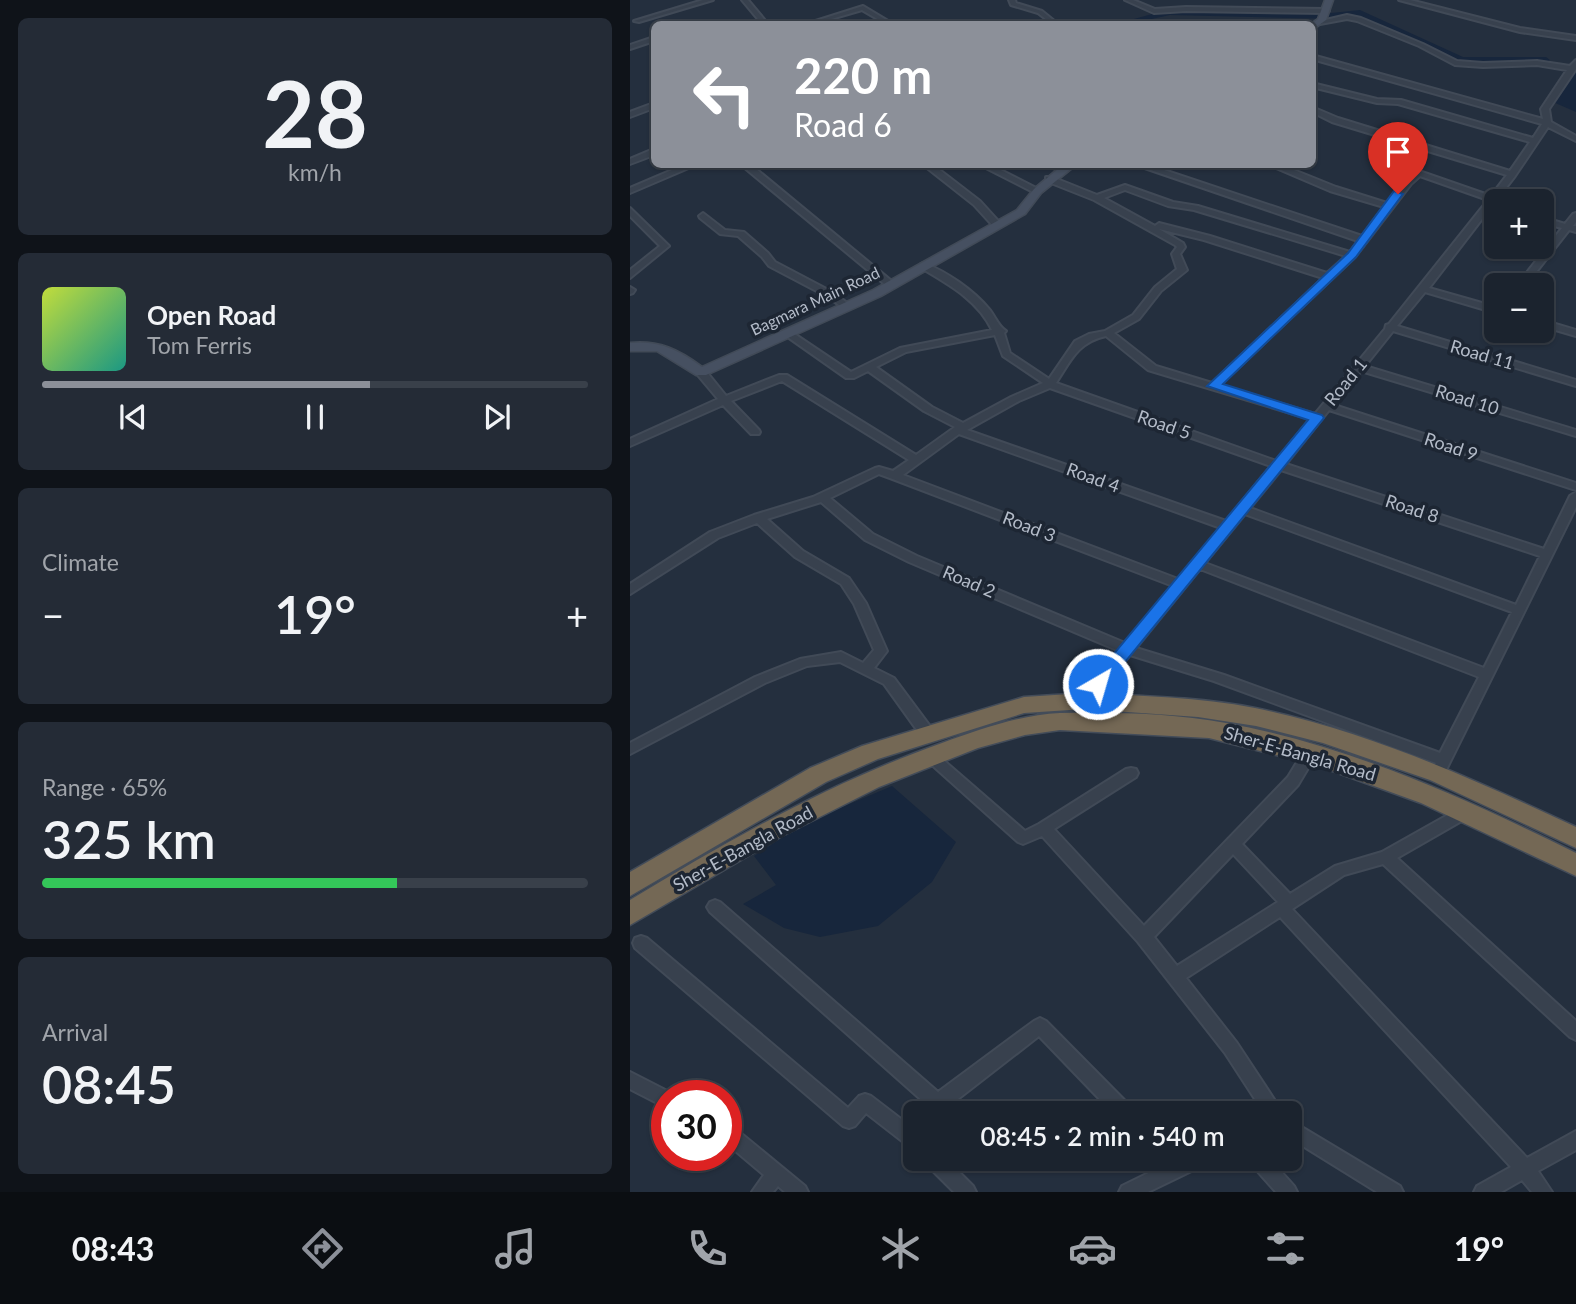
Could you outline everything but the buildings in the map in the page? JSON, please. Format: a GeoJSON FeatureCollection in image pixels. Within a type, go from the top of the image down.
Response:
{"type":"FeatureCollection","features":[{"type":"Feature","properties":{"kind":"highway","name":"Sher-E-Bangla Road"},"geometry":{"type":"LineString","coordinates":[[630,885],[821,805],[928,744],[1024,705],[1085,701],[1197,718],[1223,731],[1310,753],[1390,780],[1467,811],[1576,865]]}},
{"type":"Feature","properties":{"kind":"highway","name":"Sher-E-Bangla Road"},"geometry":{"type":"LineString","coordinates":[[928,744],[1027,726],[1256,717],[1441,766],[1576,838]]}},
{"type":"Feature","properties":{"kind":"highway","name":"Sher-E-Bangla Road"},"geometry":{"type":"LineString","coordinates":[[630,914],[697,859]]}},
{"type":"Feature","properties":{"kind":"street"},"geometry":{"type":"LineString","coordinates":[[646,27],[637,21],[710,0]]}},
{"type":"Feature","properties":{"kind":"street"},"geometry":{"type":"LineString","coordinates":[[745,0],[762,21]]}},
{"type":"Feature","properties":{"kind":"street"},"geometry":{"type":"LineString","coordinates":[[1013,0],[1013,4],[1040,12],[1051,21]]}},
{"type":"Feature","properties":{"kind":"street"},"geometry":{"type":"LineString","coordinates":[[1128,0],[1154,11],[1186,9],[1321,19],[1359,19],[1421,45],[1455,63],[1574,65]]}},
{"type":"Feature","properties":{"kind":"street"},"geometry":{"type":"LineString","coordinates":[[1321,19],[1329,0]]}},
{"type":"Feature","properties":{"kind":"street"},"geometry":{"type":"LineString","coordinates":[[1402,0],[1520,30],[1576,38]]}},
{"type":"Feature","properties":{"kind":"street"},"geometry":{"type":"LineString","coordinates":[[818,21],[863,8],[885,21]]}},
{"type":"Feature","properties":{"kind":"street"},"geometry":{"type":"LineString","coordinates":[[630,47],[651,40]]}},
{"type":"Feature","properties":{"kind":"street"},"geometry":{"type":"LineString","coordinates":[[1316,58],[1547,123],[1576,139]]}},
{"type":"Feature","properties":{"kind":"street","name":"Road 1"},"geometry":{"type":"LineString","coordinates":[[1502,189],[1547,123],[1545,109],[1574,65]]}},
{"type":"Feature","properties":{"kind":"street"},"geometry":{"type":"LineString","coordinates":[[1316,86],[1377,102],[1398,103],[1535,141]]}},
{"type":"Feature","properties":{"kind":"street"},"geometry":{"type":"LineString","coordinates":[[630,115],[651,107]]}},
{"type":"Feature","properties":{"kind":"street"},"geometry":{"type":"LineString","coordinates":[[1316,110],[1335,120],[1512,173]]}},
{"type":"Feature","properties":{"kind":"street"},"geometry":{"type":"LineString","coordinates":[[630,162],[651,153]]}},
{"type":"Feature","properties":{"kind":"street"},"geometry":{"type":"LineString","coordinates":[[631,190],[684,168]]}},
{"type":"Feature","properties":{"kind":"street"},"geometry":{"type":"LineString","coordinates":[[749,168],[891,285]]}},
{"type":"Feature","properties":{"kind":"street"},"geometry":{"type":"LineString","coordinates":[[931,168],[977,203],[998,225]]}},
{"type":"Feature","properties":{"kind":"street"},"geometry":{"type":"LineString","coordinates":[[990,168],[1038,191]]}},
{"type":"Feature","properties":{"kind":"street","name":"Bagmara Main Road"},"geometry":{"type":"LineString","coordinates":[[701,372],[891,285],[1021,212],[1027,201],[1049,179],[1066,168]]}},
{"type":"Feature","properties":{"kind":"street"},"geometry":{"type":"LineString","coordinates":[[1149,168],[1365,240]]}},
{"type":"Feature","properties":{"kind":"street"},"geometry":{"type":"LineString","coordinates":[[1282,168],[1388,206]]}},
{"type":"Feature","properties":{"kind":"street"},"geometry":{"type":"LineString","coordinates":[[1214,386],[1352,255],[1388,206],[1419,173],[1484,201]]}},
{"type":"Feature","properties":{"kind":"street"},"geometry":{"type":"LineString","coordinates":[[894,475],[961,429],[1015,399],[1050,384],[1078,343],[1092,336],[1108,333],[1136,317],[1158,289],[1182,270],[1176,254],[1181,247],[1179,243],[1097,198],[1049,179]]}},
{"type":"Feature","properties":{"kind":"street"},"geometry":{"type":"LineString","coordinates":[[1097,198],[1125,187],[1171,204],[1352,255]]}},
{"type":"Feature","properties":{"kind":"street"},"geometry":{"type":"LineString","coordinates":[[630,211],[665,246],[630,275]]}},
{"type":"Feature","properties":{"kind":"street","name":"Road 1"},"geometry":{"type":"LineString","coordinates":[[1085,701],[1484,214]]}},
{"type":"Feature","properties":{"kind":"street"},"geometry":{"type":"LineString","coordinates":[[703,216],[723,232],[741,234],[772,264],[831,295],[846,306]]}},
{"type":"Feature","properties":{"kind":"street"},"geometry":{"type":"LineString","coordinates":[[1532,273],[1573,228],[1576,216]]}},
{"type":"Feature","properties":{"kind":"street"},"geometry":{"type":"LineString","coordinates":[[1143,222],[1207,237],[1329,276]]}},
{"type":"Feature","properties":{"kind":"street"},"geometry":{"type":"LineString","coordinates":[[1554,223],[1573,228]]}},
{"type":"Feature","properties":{"kind":"street","name":"Road 5"},"geometry":{"type":"LineString","coordinates":[[924,266],[970,294],[1001,331],[1006,354],[1050,384],[1279,465]]}},
{"type":"Feature","properties":{"kind":"street"},"geometry":{"type":"LineString","coordinates":[[1423,289],[1484,307]]}},
{"type":"Feature","properties":{"kind":"street","name":"Road 11"},"geometry":{"type":"LineString","coordinates":[[1389,327],[1576,383]]}},
{"type":"Feature","properties":{"kind":"street"},"geometry":{"type":"LineString","coordinates":[[1554,327],[1576,333]]}},
{"type":"Feature","properties":{"kind":"street"},"geometry":{"type":"LineString","coordinates":[[787,333],[850,376],[903,350],[1001,331]]}},
{"type":"Feature","properties":{"kind":"street"},"geometry":{"type":"LineString","coordinates":[[1108,333],[1152,368],[1317,418]]}},
{"type":"Feature","properties":{"kind":"street"},"geometry":{"type":"LineString","coordinates":[[631,346],[649,343],[665,348],[701,372],[755,432]]}},
{"type":"Feature","properties":{"kind":"street","name":"Road 4"},"geometry":{"type":"LineString","coordinates":[[869,367],[961,429],[1228,526]]}},
{"type":"Feature","properties":{"kind":"street","name":"Road 10"},"geometry":{"type":"LineString","coordinates":[[1359,367],[1576,433]]}},
{"type":"Feature","properties":{"kind":"street"},"geometry":{"type":"LineString","coordinates":[[630,443],[724,400],[783,377],[917,460]]}},
{"type":"Feature","properties":{"kind":"street","name":"Road 9"},"geometry":{"type":"LineString","coordinates":[[1327,406],[1575,496]]}},
{"type":"Feature","properties":{"kind":"street","name":"Road 8"},"geometry":{"type":"LineString","coordinates":[[1279,465],[1546,554]]}},
{"type":"Feature","properties":{"kind":"street","name":"Road 3"},"geometry":{"type":"LineString","coordinates":[[822,497],[879,470],[1180,584]]}},
{"type":"Feature","properties":{"kind":"street"},"geometry":{"type":"LineString","coordinates":[[1126,649],[1219,678],[1441,766],[1575,496]]}},
{"type":"Feature","properties":{"kind":"street"},"geometry":{"type":"LineString","coordinates":[[630,590],[714,535],[822,497]]}},
{"type":"Feature","properties":{"kind":"street","name":"Road 2"},"geometry":{"type":"LineString","coordinates":[[822,497],[869,537],[913,559],[1126,649]]}},
{"type":"Feature","properties":{"kind":"street"},"geometry":{"type":"LineString","coordinates":[[1242,509],[1518,610]]}},
{"type":"Feature","properties":{"kind":"street"},"geometry":{"type":"LineString","coordinates":[[758,518],[799,554],[845,581],[860,603],[881,651],[866,668]]}},
{"type":"Feature","properties":{"kind":"street"},"geometry":{"type":"LineString","coordinates":[[1197,564],[1486,674]]}},
{"type":"Feature","properties":{"kind":"street"},"geometry":{"type":"LineString","coordinates":[[630,749],[760,680],[805,662],[841,657],[889,681],[928,744],[1023,838],[1044,828],[1130,773]]}},
{"type":"Feature","properties":{"kind":"street"},"geometry":{"type":"LineString","coordinates":[[1144,937],[1293,781],[1310,753]]}},
{"type":"Feature","properties":{"kind":"street"},"geometry":{"type":"LineString","coordinates":[[1175,976],[1340,870],[1386,857],[1467,811]]}},
{"type":"Feature","properties":{"kind":"street"},"geometry":{"type":"LineString","coordinates":[[1044,828],[1144,937],[1231,1048],[1266,1101]]}},
{"type":"Feature","properties":{"kind":"street"},"geometry":{"type":"LineString","coordinates":[[1233,844],[1285,905],[1525,1168],[1543,1192]]}},
{"type":"Feature","properties":{"kind":"street"},"geometry":{"type":"LineString","coordinates":[[1386,857],[1576,1032]]}},
{"type":"Feature","properties":{"kind":"street"},"geometry":{"type":"LineString","coordinates":[[715,907],[926,1101]]}},
{"type":"Feature","properties":{"kind":"street"},"geometry":{"type":"LineString","coordinates":[[641,943],[849,1120],[865,1102],[903,1128]]}},
{"type":"Feature","properties":{"kind":"street"},"geometry":{"type":"LineString","coordinates":[[943,1101],[1040,1026],[1113,1101]]}},
{"type":"Feature","properties":{"kind":"street"},"geometry":{"type":"LineString","coordinates":[[630,1080],[651,1091]]}},
{"type":"Feature","properties":{"kind":"street"},"geometry":{"type":"LineString","coordinates":[[1302,1135],[1394,1192]]}},
{"type":"Feature","properties":{"kind":"street"},"geometry":{"type":"LineString","coordinates":[[1483,1192],[1576,1140]]}},
{"type":"Feature","properties":{"kind":"street"},"geometry":{"type":"LineString","coordinates":[[742,1145],[799,1192]]}},
{"type":"Feature","properties":{"kind":"street"},"geometry":{"type":"LineString","coordinates":[[945,1171],[967,1192]]}},
{"type":"Feature","properties":{"kind":"street"},"geometry":{"type":"LineString","coordinates":[[1128,1192],[1162,1171]]}},
{"type":"Feature","properties":{"kind":"street"},"geometry":{"type":"LineString","coordinates":[[1269,1171],[1288,1192]]}},
{"type":"Feature","properties":{"kind":"street"},"geometry":{"type":"LineString","coordinates":[[761,1192],[776,1174]]}},
{"type":"Feature","properties":{"kind":"water"},"geometry":{"type":"Polygon","coordinates":[[[1576,67],[1576,112],[1553,102],[1576,67]]]}},
{"type":"Feature","properties":{"kind":"water"},"geometry":{"type":"Polygon","coordinates":[[[892,786],[956,842],[932,882],[878,926],[820,937],[784,928],[743,904],[776,885],[754,856],[807,822],[892,786]]]}},
{"type":"Feature","properties":{"kind":"waterway"},"geometry":{"type":"LineString","coordinates":[[1132,21],[1170,12],[1331,16],[1360,13],[1462,60],[1546,60]]}},
{"type":"Feature","properties":{"kind":"route"},"geometry":{"type":"LineString","coordinates":[[1098,684],[1317,418],[1214,386],[1352,255],[1398,194]]}}]}
